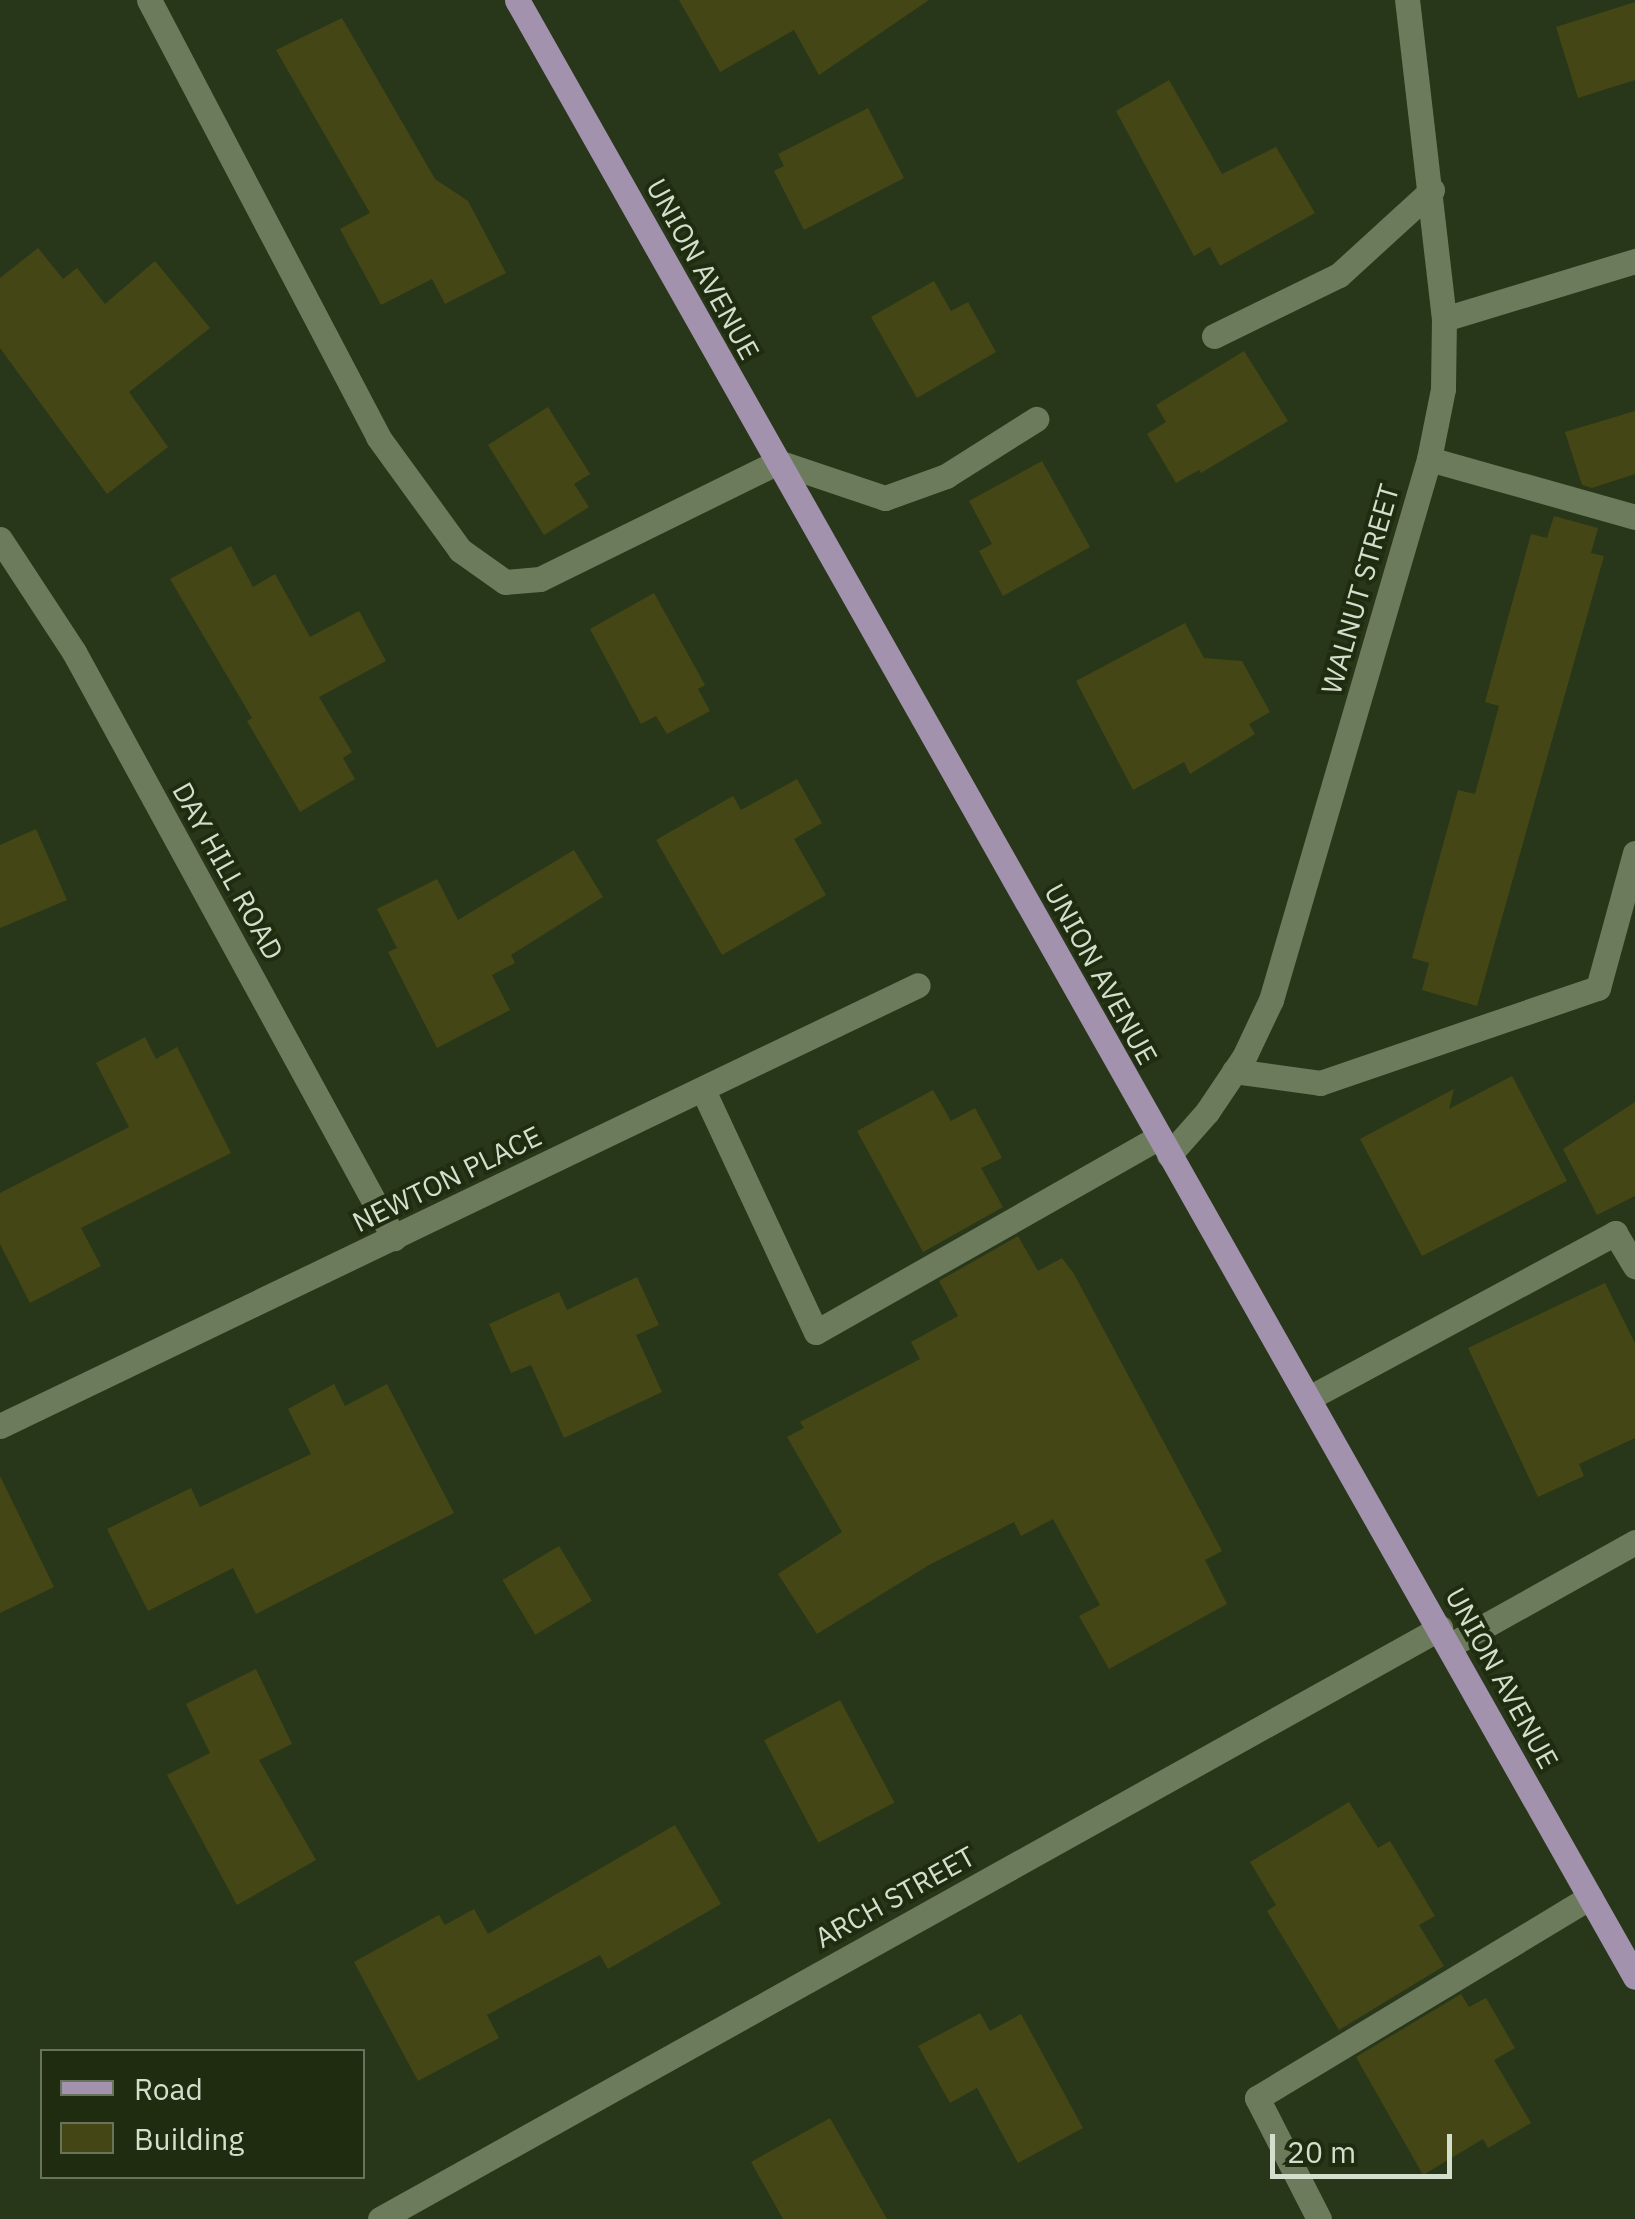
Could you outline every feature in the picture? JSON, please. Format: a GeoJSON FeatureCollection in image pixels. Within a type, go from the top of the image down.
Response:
{"type":"FeatureCollection","features":[{"type":"Feature","properties":{"kind":"main road","name":"UNION AVENUE"},"geometry":{"type":"LineString","coordinates":[[517,0],[1635,1976]]}},
{"type":"Feature","properties":{"kind":"street"},"geometry":{"type":"LineString","coordinates":[[149,0],[378,437],[460,550],[505,582],[540,578],[778,462],[885,498],[946,476],[1036,419]]}},
{"type":"Feature","properties":{"kind":"street","name":"WALNUT STREET"},"geometry":{"type":"LineString","coordinates":[[1164,1146],[1234,1071],[1271,1000],[1429,458],[1443,389],[1444,319],[1407,0]]}},
{"type":"Feature","properties":{"kind":"street"},"geometry":{"type":"LineString","coordinates":[[1214,336],[1338,275],[1432,190]]}},
{"type":"Feature","properties":{"kind":"street"},"geometry":{"type":"LineString","coordinates":[[1444,319],[1635,261]]}},
{"type":"Feature","properties":{"kind":"street"},"geometry":{"type":"LineString","coordinates":[[1429,458],[1635,518]]}},
{"type":"Feature","properties":{"kind":"street","name":"DAY HILL ROAD"},"geometry":{"type":"LineString","coordinates":[[0,539],[74,652],[394,1238]]}},
{"type":"Feature","properties":{"kind":"street"},"geometry":{"type":"LineString","coordinates":[[1234,1071],[1320,1083],[1598,988],[1635,852]]}},
{"type":"Feature","properties":{"kind":"street","name":"NEWTON PLACE"},"geometry":{"type":"LineString","coordinates":[[0,1426],[918,985]]}},
{"type":"Feature","properties":{"kind":"street"},"geometry":{"type":"LineString","coordinates":[[703,1090],[816,1332],[1164,1146]]}},
{"type":"Feature","properties":{"kind":"street"},"geometry":{"type":"LineString","coordinates":[[1308,1398],[1615,1233],[1635,1266]]}},
{"type":"Feature","properties":{"kind":"street","name":"ARCH STREET"},"geometry":{"type":"LineString","coordinates":[[380,2219],[1445,1637],[1635,1542]]}},
{"type":"Feature","properties":{"kind":"street"},"geometry":{"type":"LineString","coordinates":[[1320,2219],[1257,2098],[1590,1896]]}},
{"type":"Feature","properties":{"kind":"building"},"geometry":{"type":"Polygon","coordinates":[[[679,0],[929,0],[819,75],[794,30],[720,72],[679,0]]]}},
{"type":"Feature","properties":{"kind":"building"},"geometry":{"type":"Polygon","coordinates":[[[1635,2],[1635,80],[1578,98],[1556,27],[1635,2]]]}},
{"type":"Feature","properties":{"kind":"building"},"geometry":{"type":"Polygon","coordinates":[[[342,18],[435,179],[468,201],[506,273],[445,304],[432,279],[381,305],[340,229],[370,213],[276,50],[342,18]]]}},
{"type":"Feature","properties":{"kind":"building"},"geometry":{"type":"Polygon","coordinates":[[[1169,80],[1222,174],[1276,147],[1315,213],[1220,266],[1210,247],[1194,256],[1116,111],[1169,80]]]}},
{"type":"Feature","properties":{"kind":"building"},"geometry":{"type":"Polygon","coordinates":[[[868,108],[904,178],[804,230],[774,171],[784,166],[778,154],[868,108]]]}},
{"type":"Feature","properties":{"kind":"building"},"geometry":{"type":"Polygon","coordinates":[[[38,248],[63,279],[77,268],[105,304],[155,261],[210,328],[129,392],[168,447],[107,494],[0,348],[0,278],[38,248]]]}},
{"type":"Feature","properties":{"kind":"building"},"geometry":{"type":"Polygon","coordinates":[[[934,281],[951,311],[968,302],[996,352],[917,398],[871,317],[934,281]]]}},
{"type":"Feature","properties":{"kind":"building"},"geometry":{"type":"Polygon","coordinates":[[[1244,351],[1288,421],[1201,473],[1199,470],[1176,483],[1147,434],[1166,422],[1156,405],[1244,351]]]}},
{"type":"Feature","properties":{"kind":"building"},"geometry":{"type":"Polygon","coordinates":[[[548,407],[590,474],[574,484],[589,507],[544,535],[488,445],[548,407]]]}},
{"type":"Feature","properties":{"kind":"building"},"geometry":{"type":"Polygon","coordinates":[[[1635,411],[1635,474],[1592,488],[1582,485],[1565,432],[1635,411]]]}},
{"type":"Feature","properties":{"kind":"building"},"geometry":{"type":"Polygon","coordinates":[[[1042,461],[1090,547],[1003,596],[979,551],[992,544],[969,501],[1042,461]]]}},
{"type":"Feature","properties":{"kind":"building"},"geometry":{"type":"Polygon","coordinates":[[[1554,516],[1598,528],[1591,553],[1604,556],[1477,1006],[1422,990],[1429,963],[1412,958],[1458,790],[1475,794],[1499,706],[1485,702],[1531,534],[1547,538],[1554,516]]]}},
{"type":"Feature","properties":{"kind":"building"},"geometry":{"type":"Polygon","coordinates":[[[231,546],[253,587],[275,574],[310,637],[359,611],[386,661],[319,697],[352,752],[343,758],[355,779],[300,812],[247,721],[252,718],[170,579],[231,546]]]}},
{"type":"Feature","properties":{"kind":"building"},"geometry":{"type":"Polygon","coordinates":[[[654,593],[705,685],[698,689],[710,711],[667,734],[656,716],[641,724],[590,629],[654,593]]]}},
{"type":"Feature","properties":{"kind":"building"},"geometry":{"type":"Polygon","coordinates":[[[1185,623],[1204,658],[1242,661],[1270,712],[1249,724],[1255,734],[1190,774],[1184,762],[1133,790],[1076,681],[1185,623]]]}},
{"type":"Feature","properties":{"kind":"building"},"geometry":{"type":"Polygon","coordinates":[[[797,779],[822,823],[794,839],[826,895],[722,955],[656,840],[733,796],[741,810],[797,779]]]}},
{"type":"Feature","properties":{"kind":"building"},"geometry":{"type":"Polygon","coordinates":[[[36,829],[67,900],[0,928],[0,845],[36,829]]]}},
{"type":"Feature","properties":{"kind":"building"},"geometry":{"type":"Polygon","coordinates":[[[574,850],[603,897],[511,955],[515,963],[492,975],[510,1010],[437,1048],[388,952],[397,948],[377,909],[437,879],[458,920],[574,850]]]}},
{"type":"Feature","properties":{"kind":"building"},"geometry":{"type":"Polygon","coordinates":[[[145,1037],[156,1059],[177,1047],[231,1153],[81,1228],[101,1266],[30,1303],[0,1244],[0,1193],[129,1127],[96,1063],[145,1037]]]}},
{"type":"Feature","properties":{"kind":"building"},"geometry":{"type":"Polygon","coordinates":[[[1512,1076],[1567,1181],[1422,1256],[1360,1139],[1454,1089],[1449,1109],[1512,1076]]]}},
{"type":"Feature","properties":{"kind":"building"},"geometry":{"type":"Polygon","coordinates":[[[933,1090],[951,1121],[975,1108],[1002,1158],[981,1168],[1003,1207],[923,1252],[857,1131],[933,1090]]]}},
{"type":"Feature","properties":{"kind":"building"},"geometry":{"type":"Polygon","coordinates":[[[1635,1102],[1635,1196],[1597,1215],[1563,1149],[1635,1102]]]}},
{"type":"Feature","properties":{"kind":"building"},"geometry":{"type":"Polygon","coordinates":[[[1018,1236],[1038,1271],[1062,1258],[1074,1274],[1222,1551],[1205,1560],[1227,1604],[1109,1669],[1079,1616],[1100,1605],[1053,1519],[1021,1536],[1014,1522],[929,1565],[817,1634],[778,1574],[842,1532],[787,1437],[804,1428],[800,1422],[920,1359],[911,1342],[958,1316],[939,1281],[1018,1236]]]}},
{"type":"Feature","properties":{"kind":"building"},"geometry":{"type":"Polygon","coordinates":[[[637,1277],[659,1325],[636,1335],[662,1392],[564,1438],[531,1365],[511,1373],[489,1324],[559,1292],[567,1310],[637,1277]]]}},
{"type":"Feature","properties":{"kind":"building"},"geometry":{"type":"Polygon","coordinates":[[[1605,1283],[1635,1343],[1635,1438],[1579,1464],[1584,1476],[1538,1497],[1468,1348],[1605,1283]]]}},
{"type":"Feature","properties":{"kind":"building"},"geometry":{"type":"Polygon","coordinates":[[[334,1384],[345,1406],[387,1384],[454,1513],[256,1614],[233,1568],[148,1611],[107,1529],[191,1488],[200,1507],[311,1454],[288,1409],[334,1384]]]}},
{"type":"Feature","properties":{"kind":"building"},"geometry":{"type":"Polygon","coordinates":[[[0,1476],[54,1587],[0,1613],[0,1476]]]}},
{"type":"Feature","properties":{"kind":"building"},"geometry":{"type":"Polygon","coordinates":[[[559,1546],[592,1601],[535,1635],[502,1580],[559,1546]]]}},
{"type":"Feature","properties":{"kind":"building"},"geometry":{"type":"Polygon","coordinates":[[[256,1669],[292,1744],[259,1760],[316,1860],[237,1905],[167,1775],[210,1753],[186,1704],[256,1669]]]}},
{"type":"Feature","properties":{"kind":"building"},"geometry":{"type":"Polygon","coordinates":[[[840,1700],[894,1802],[819,1843],[764,1740],[840,1700]]]}},
{"type":"Feature","properties":{"kind":"building"},"geometry":{"type":"Polygon","coordinates":[[[1349,1802],[1378,1848],[1390,1841],[1435,1916],[1419,1925],[1444,1966],[1339,2030],[1267,1911],[1276,1905],[1250,1862],[1349,1802]]]}},
{"type":"Feature","properties":{"kind":"building"},"geometry":{"type":"Polygon","coordinates":[[[675,1825],[721,1904],[608,1969],[600,1955],[487,2015],[499,2038],[418,2081],[354,1962],[439,1915],[445,1925],[474,1909],[488,1934],[675,1825]]]}},
{"type":"Feature","properties":{"kind":"building"},"geometry":{"type":"Polygon","coordinates":[[[1461,1994],[1469,2007],[1486,1998],[1515,2048],[1494,2060],[1531,2123],[1488,2148],[1483,2139],[1423,2175],[1356,2057],[1461,1994]]]}},
{"type":"Feature","properties":{"kind":"building"},"geometry":{"type":"Polygon","coordinates":[[[980,2013],[990,2031],[1021,2014],[1083,2128],[1018,2163],[977,2088],[950,2103],[918,2046],[980,2013]]]}},
{"type":"Feature","properties":{"kind":"building"},"geometry":{"type":"Polygon","coordinates":[[[830,2118],[887,2219],[783,2219],[751,2162],[830,2118]]]}}]}
